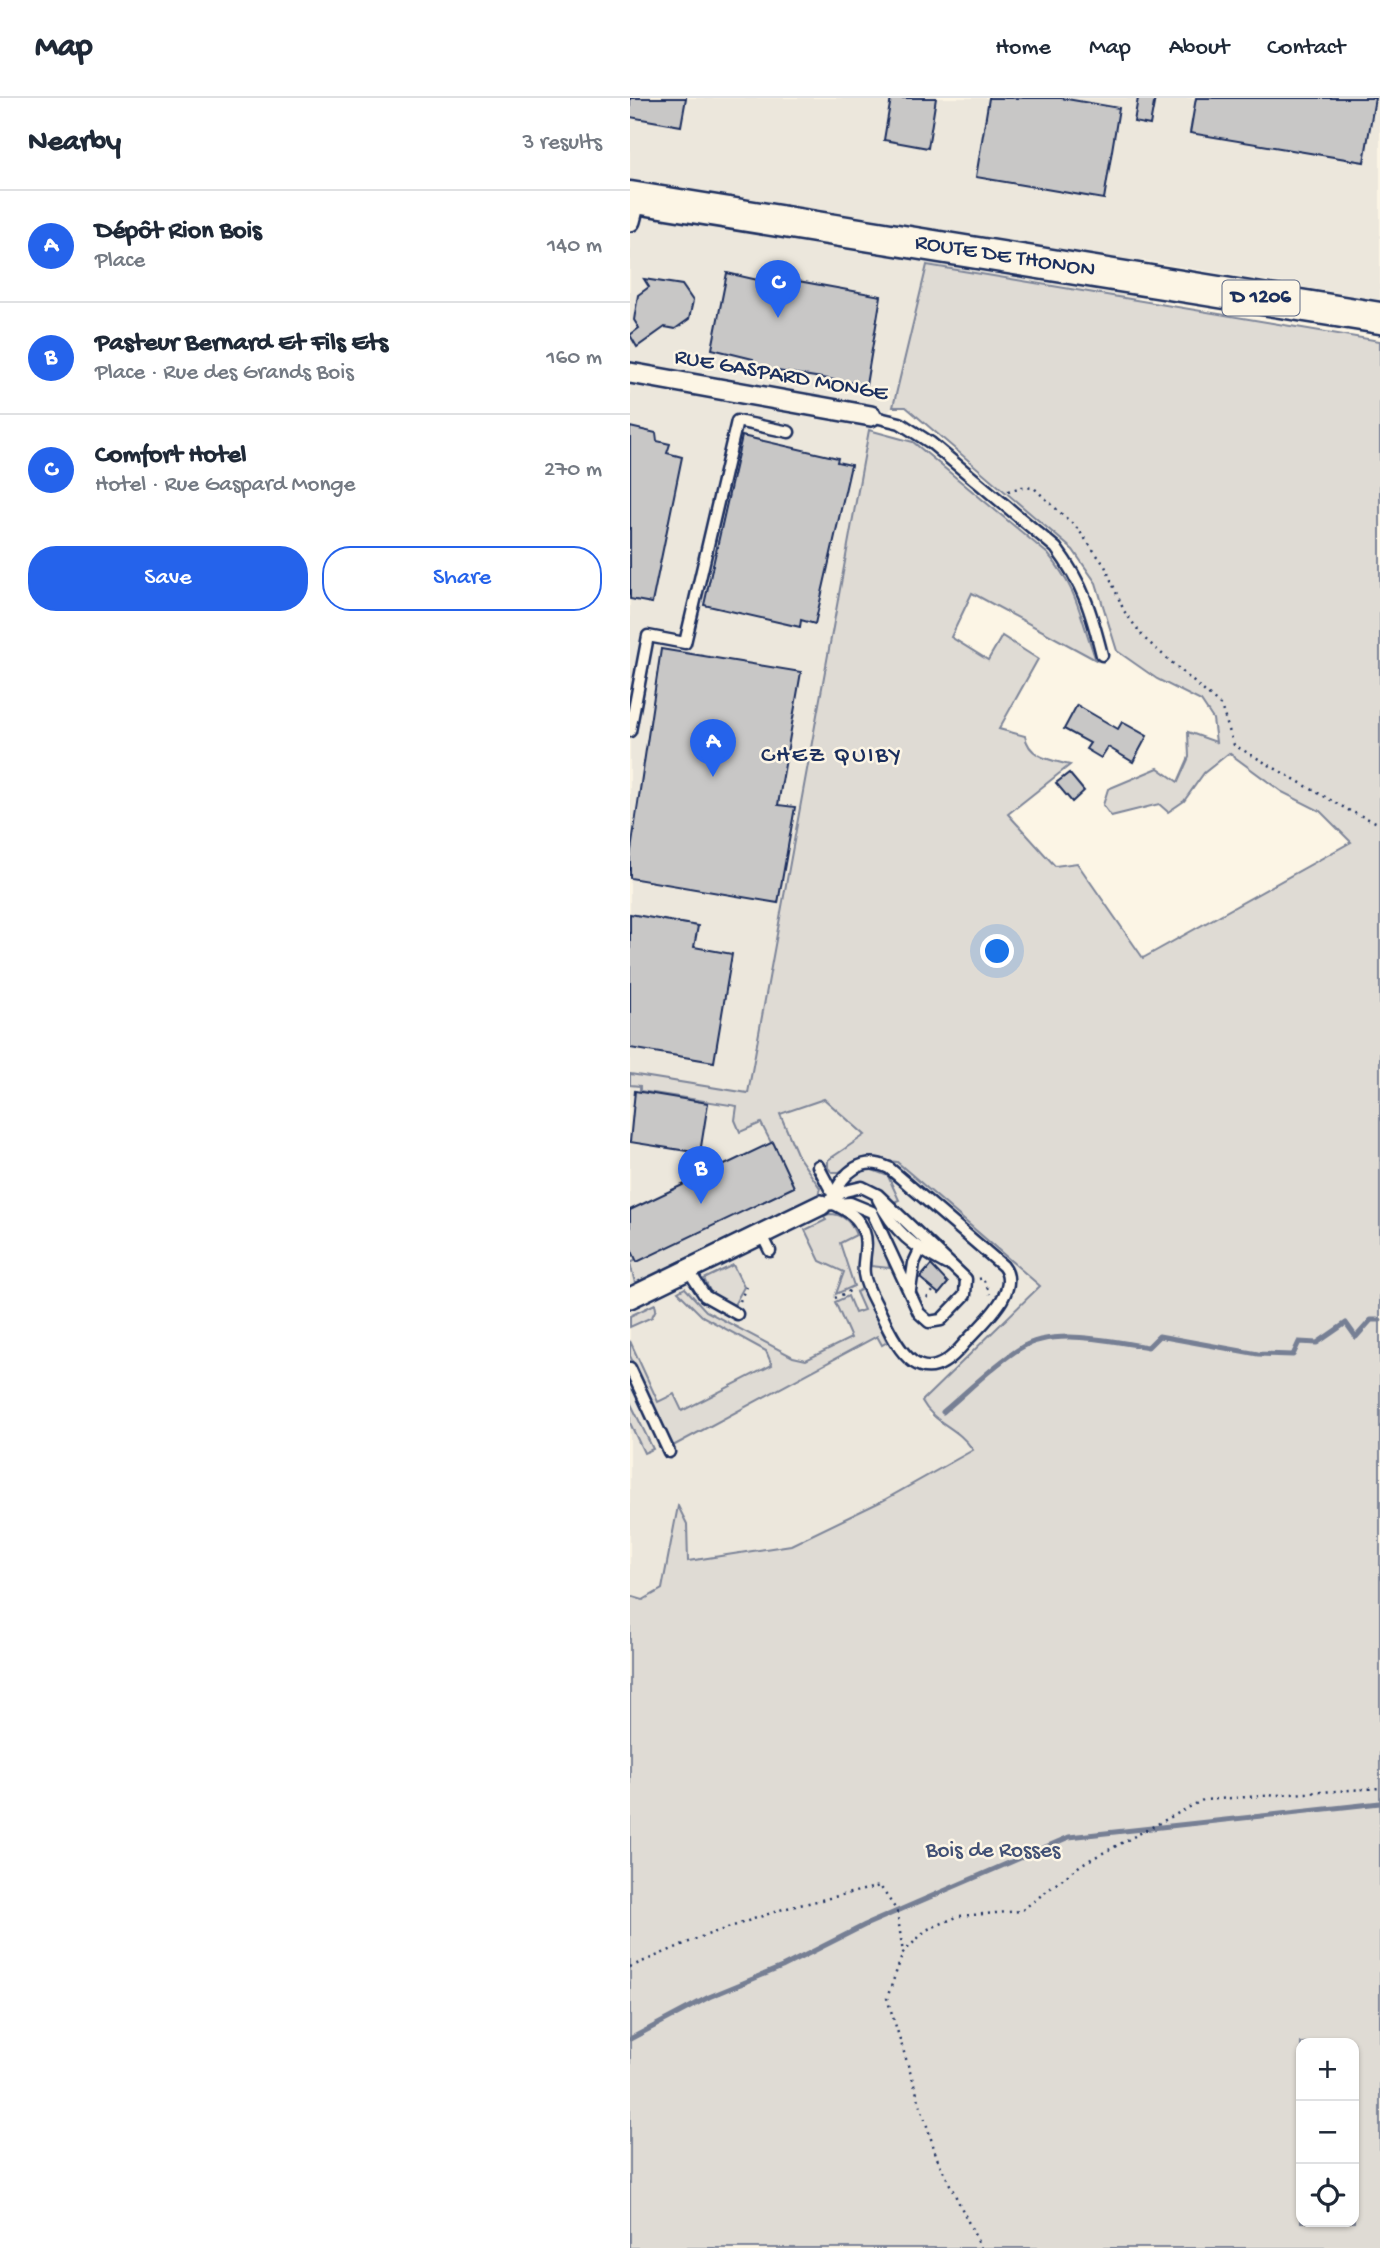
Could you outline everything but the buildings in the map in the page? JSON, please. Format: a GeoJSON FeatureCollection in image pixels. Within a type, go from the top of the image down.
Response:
{"type":"FeatureCollection","features":[{"type":"Feature","properties":{"kind":"main road","name":"ROUTE DE THONON"},"geometry":{"type":"LineString","coordinates":[[632,205],[1380,318]]}},
{"type":"Feature","properties":{"kind":"street","name":"RUE GASPARD MONGE"},"geometry":{"type":"LineString","coordinates":[[630,373],[871,416]]}},
{"type":"Feature","properties":{"kind":"street"},"geometry":{"type":"LineString","coordinates":[[630,1297],[689,1271],[766,1243],[830,1202]]}},
{"type":"Feature","properties":{"kind":"lane","name":"RUE GASPARD MONGE"},"geometry":{"type":"LineString","coordinates":[[871,416],[893,420],[912,430],[1049,543],[1072,568],[1089,604],[1102,655]]}},
{"type":"Feature","properties":{"kind":"lane"},"geometry":{"type":"LineString","coordinates":[[630,731],[648,636],[685,643],[737,421],[789,432]]}},
{"type":"Feature","properties":{"kind":"lane"},"geometry":{"type":"LineString","coordinates":[[818,1166],[830,1202],[854,1215],[865,1234],[866,1283],[899,1350],[915,1363],[927,1366],[942,1363],[953,1356],[1004,1295],[1009,1280],[1003,1266],[883,1166],[867,1164],[851,1170],[842,1178],[830,1202]]}},
{"type":"Feature","properties":{"kind":"lane"},"geometry":{"type":"LineString","coordinates":[[853,1188],[875,1192],[959,1270],[967,1282],[967,1292],[941,1320],[929,1322],[922,1317],[875,1215],[855,1204],[830,1202],[853,1188]]}},
{"type":"Feature","properties":{"kind":"lane"},"geometry":{"type":"LineString","coordinates":[[875,1192],[892,1224],[920,1250],[959,1270]]}},
{"type":"Feature","properties":{"kind":"lane"},"geometry":{"type":"LineString","coordinates":[[910,1292],[914,1263],[920,1250]]}},
{"type":"Feature","properties":{"kind":"lane"},"geometry":{"type":"LineString","coordinates":[[689,1271],[705,1296],[737,1314]]}},
{"type":"Feature","properties":{"kind":"lane"},"geometry":{"type":"LineString","coordinates":[[630,1368],[668,1452]]}},
{"type":"Feature","properties":{"kind":"path"},"geometry":{"type":"LineString","coordinates":[[998,500],[1015,488],[1034,488],[1078,529],[1105,566],[1124,611],[1144,638],[1221,706],[1234,745],[1350,811],[1380,824]]}},
{"type":"Feature","properties":{"kind":"path"},"geometry":{"type":"LineString","coordinates":[[984,1281],[987,1286]]}},
{"type":"Feature","properties":{"kind":"path"},"geometry":{"type":"LineString","coordinates":[[835,1298],[866,1283]]}},
{"type":"Feature","properties":{"kind":"path"},"geometry":{"type":"LineString","coordinates":[[740,1301],[746,1287]]}},
{"type":"Feature","properties":{"kind":"path"},"geometry":{"type":"LineString","coordinates":[[981,2248],[937,2158],[887,1998],[903,1953],[926,1930],[959,1916],[1021,1911],[1082,1864],[1203,1800],[1380,1788]]}},
{"type":"Feature","properties":{"kind":"path"},"geometry":{"type":"LineString","coordinates":[[630,1967],[701,1937],[783,1909],[880,1886],[897,1911],[903,1953]]}},
{"type":"Feature","properties":{"kind":"shaded area"},"geometry":{"type":"Polygon","coordinates":[[[630,98],[1380,98],[1380,300],[1140,260],[1138,302],[927,266],[893,407],[869,431],[748,1093],[755,1122],[824,1099],[1040,1286],[922,1401],[930,1416],[958,1431],[974,1450],[884,1500],[791,1545],[688,1561],[687,1525],[662,1589],[643,1600],[630,1596],[630,98]]]}},
{"type":"Feature","properties":{"kind":"green space","name":"Bois de Rosses"},"geometry":{"type":"Polygon","coordinates":[[[927,265],[1380,341],[1380,2248],[630,2248],[630,1596],[643,1600],[662,1589],[678,1506],[687,1524],[688,1561],[791,1545],[884,1500],[973,1450],[933,1415],[922,1401],[1040,1286],[897,1162],[863,1158],[839,1172],[832,1172],[828,1168],[828,1160],[865,1135],[824,1099],[780,1114],[798,1156],[820,1188],[818,1195],[635,1283],[630,1263],[794,1187],[761,1123],[740,1132],[735,1120],[737,1106],[640,1091],[640,1086],[630,1085],[630,1074],[748,1093],[869,430],[913,442],[1048,554],[1073,592],[1096,660],[972,593],[951,637],[988,660],[1002,636],[1038,659],[999,729],[1025,736],[1036,754],[1070,765],[1008,814],[1055,866],[1077,863],[1143,958],[1351,842],[1320,811],[1282,792],[1229,753],[1204,773],[1184,801],[1168,812],[1159,804],[1111,816],[1103,805],[1108,789],[1158,768],[1178,782],[1189,757],[1188,732],[1216,742],[1213,719],[1201,701],[1157,679],[1117,651],[1096,583],[1073,550],[906,407],[893,407],[927,265]]]}},
{"type":"Feature","properties":{"kind":"green space"},"geometry":{"type":"Polygon","coordinates":[[[870,1169],[888,1176],[899,1200],[894,1202],[867,1183],[845,1184],[857,1173],[870,1169]]]}},
{"type":"Feature","properties":{"kind":"green space"},"geometry":{"type":"Polygon","coordinates":[[[862,1212],[874,1223],[882,1237],[889,1268],[871,1266],[870,1239],[860,1215],[862,1212]]]}},
{"type":"Feature","properties":{"kind":"green space"},"geometry":{"type":"Polygon","coordinates":[[[839,1215],[846,1220],[856,1235],[840,1243],[854,1286],[836,1294],[844,1272],[820,1261],[805,1230],[826,1220],[824,1216],[839,1215]]]}},
{"type":"Feature","properties":{"kind":"green space"},"geometry":{"type":"Polygon","coordinates":[[[733,1265],[744,1287],[734,1305],[711,1293],[704,1279],[733,1265]]]}},
{"type":"Feature","properties":{"kind":"green space"},"geometry":{"type":"Polygon","coordinates":[[[685,1288],[706,1311],[793,1357],[806,1360],[851,1338],[835,1302],[848,1296],[855,1313],[864,1310],[856,1292],[864,1288],[887,1342],[882,1345],[877,1336],[673,1446],[630,1356],[630,1341],[658,1402],[674,1394],[682,1411],[772,1365],[766,1351],[702,1316],[678,1292],[685,1288]]]}},
{"type":"Feature","properties":{"kind":"green space"},"geometry":{"type":"Polygon","coordinates":[[[655,1304],[652,1317],[630,1327],[630,1316],[655,1304]]]}},
{"type":"Feature","properties":{"kind":"green space"},"geometry":{"type":"Polygon","coordinates":[[[630,1402],[653,1449],[644,1453],[630,1423],[630,1402]]]}},
{"type":"Feature","properties":{"kind":"waterway"},"geometry":{"type":"LineString","coordinates":[[943,1412],[1009,1356],[1033,1342],[1065,1337],[1148,1347],[1159,1336],[1258,1354],[1293,1355],[1299,1342],[1317,1343],[1346,1323],[1356,1337],[1371,1320],[1380,1320]]}},
{"type":"Feature","properties":{"kind":"waterway"},"geometry":{"type":"LineString","coordinates":[[630,2039],[709,1997],[782,1967],[865,1925],[1069,1837],[1380,1803]]}},
{"type":"Feature","properties":{"kind":"place","name":"Comfort Hotel"},"geometry":{"type":"Point","coordinates":[778,318]}},
{"type":"Feature","properties":{"kind":"place","name":"Dépôt Rion Bois"},"geometry":{"type":"Point","coordinates":[713,777]}},
{"type":"Feature","properties":{"kind":"place","name":"Pasteur Bernard Et Fils Ets"},"geometry":{"type":"Point","coordinates":[701,1204]}},
{"type":"Feature","properties":{"kind":"district","name":"CHEZ QUIBY"},"geometry":{"type":"Point","coordinates":[832,756]}}]}
